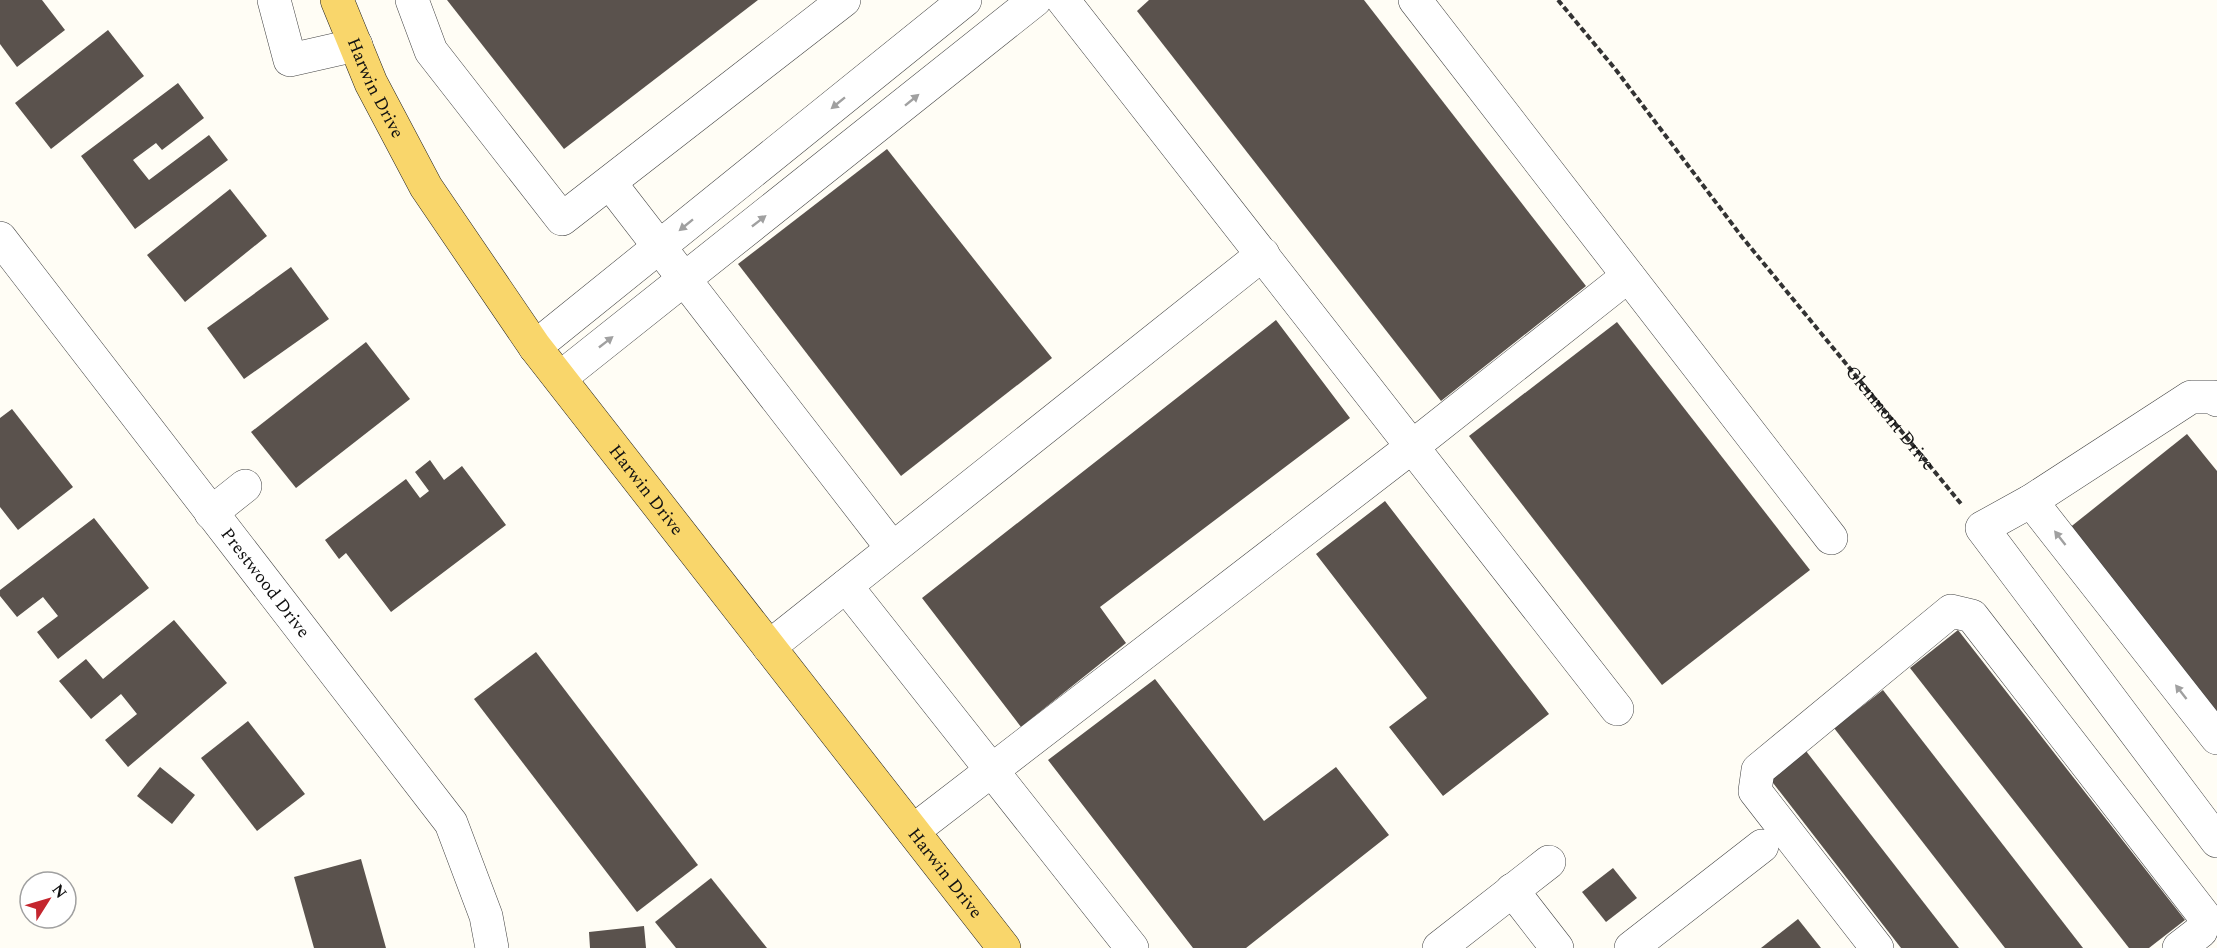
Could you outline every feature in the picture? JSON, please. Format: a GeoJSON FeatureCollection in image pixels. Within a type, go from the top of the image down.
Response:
{"type":"FeatureCollection","features":[{"type":"Feature","properties":{"kind":"main road","name":"Harwin Drive"},"geometry":{"type":"LineString","coordinates":[[337,0],[371,83],[426,187],[536,346],[1004,948]]}},
{"type":"Feature","properties":{"kind":"street"},"geometry":{"type":"LineString","coordinates":[[274,0],[290,60],[356,45]]}},
{"type":"Feature","properties":{"kind":"street"},"geometry":{"type":"LineString","coordinates":[[412,0],[431,51],[562,219],[844,0]]}},
{"type":"Feature","properties":{"kind":"street"},"geometry":{"type":"LineString","coordinates":[[536,346],[965,0]]}},
{"type":"Feature","properties":{"kind":"street"},"geometry":{"type":"LineString","coordinates":[[560,378],[1035,0]]}},
{"type":"Feature","properties":{"kind":"street"},"geometry":{"type":"LineString","coordinates":[[1063,0],[1617,708]]}},
{"type":"Feature","properties":{"kind":"street"},"geometry":{"type":"LineString","coordinates":[[1415,0],[1830,538]]}},
{"type":"Feature","properties":{"kind":"street"},"geometry":{"type":"LineString","coordinates":[[610,183],[892,549]]}},
{"type":"Feature","properties":{"kind":"street","name":"Prestwood Drive"},"geometry":{"type":"LineString","coordinates":[[0,238],[451,823],[486,916],[492,948]]}},
{"type":"Feature","properties":{"kind":"street"},"geometry":{"type":"LineString","coordinates":[[769,647],[1263,254]]}},
{"type":"Feature","properties":{"kind":"street"},"geometry":{"type":"LineString","coordinates":[[913,831],[1413,446],[1628,276]]}},
{"type":"Feature","properties":{"kind":"street"},"geometry":{"type":"LineString","coordinates":[[2215,833],[1982,528],[2031,501],[2191,397],[2214,397],[2217,400]]}},
{"type":"Feature","properties":{"kind":"street"},"geometry":{"type":"LineString","coordinates":[[211,513],[245,486]]}},
{"type":"Feature","properties":{"kind":"street"},"geometry":{"type":"LineString","coordinates":[[2031,501],[2217,738]]}},
{"type":"Feature","properties":{"kind":"street"},"geometry":{"type":"LineString","coordinates":[[846,586],[1132,948]]}},
{"type":"Feature","properties":{"kind":"street"},"geometry":{"type":"LineString","coordinates":[[1877,948],[1755,791],[1758,770],[1951,611],[1972,616],[2205,917],[2201,931],[2179,948]]}},
{"type":"Feature","properties":{"kind":"street"},"geometry":{"type":"LineString","coordinates":[[1631,948],[1762,846]]}},
{"type":"Feature","properties":{"kind":"street"},"geometry":{"type":"LineString","coordinates":[[1439,948],[1549,862]]}},
{"type":"Feature","properties":{"kind":"street"},"geometry":{"type":"LineString","coordinates":[[1512,891],[1557,948]]}},
{"type":"Feature","properties":{"kind":"path","name":"Glenmont Drive"},"geometry":{"type":"LineString","coordinates":[[1558,0],[1616,70],[1742,237],[1982,528]]}},
{"type":"Feature","properties":{"kind":"building"},"geometry":{"type":"Polygon","coordinates":[[[0,0],[42,0],[65,30],[17,67],[0,44],[0,0]]]}},
{"type":"Feature","properties":{"kind":"building"},"geometry":{"type":"Polygon","coordinates":[[[447,0],[758,0],[564,149],[447,0]]]}},
{"type":"Feature","properties":{"kind":"building"},"geometry":{"type":"Polygon","coordinates":[[[1149,0],[1364,0],[1586,286],[1441,401],[1137,11],[1149,0]]]}},
{"type":"Feature","properties":{"kind":"building"},"geometry":{"type":"Polygon","coordinates":[[[108,30],[144,76],[51,149],[15,103],[108,30]]]}},
{"type":"Feature","properties":{"kind":"building"},"geometry":{"type":"Polygon","coordinates":[[[178,83],[204,118],[162,150],[156,143],[133,160],[149,180],[209,135],[228,160],[135,229],[81,156],[178,83]]]}},
{"type":"Feature","properties":{"kind":"building"},"geometry":{"type":"Polygon","coordinates":[[[887,149],[1052,358],[901,476],[738,264],[887,149]]]}},
{"type":"Feature","properties":{"kind":"building"},"geometry":{"type":"Polygon","coordinates":[[[230,189],[267,236],[185,302],[147,255],[230,189]]]}},
{"type":"Feature","properties":{"kind":"building"},"geometry":{"type":"Polygon","coordinates":[[[291,267],[329,319],[244,379],[207,328],[291,267]]]}},
{"type":"Feature","properties":{"kind":"building"},"geometry":{"type":"Polygon","coordinates":[[[1276,320],[1350,418],[1100,607],[1126,643],[1021,727],[922,598],[1276,320]]]}},
{"type":"Feature","properties":{"kind":"building"},"geometry":{"type":"Polygon","coordinates":[[[1617,322],[1810,570],[1662,685],[1469,436],[1617,322]]]}},
{"type":"Feature","properties":{"kind":"building"},"geometry":{"type":"Polygon","coordinates":[[[366,342],[410,399],[296,488],[251,432],[366,342]]]}},
{"type":"Feature","properties":{"kind":"building"},"geometry":{"type":"Polygon","coordinates":[[[12,409],[73,487],[18,530],[0,507],[0,418],[12,409]]]}},
{"type":"Feature","properties":{"kind":"building"},"geometry":{"type":"Polygon","coordinates":[[[2187,434],[2217,471],[2217,714],[2068,529],[2187,434]]]}},
{"type":"Feature","properties":{"kind":"building"},"geometry":{"type":"Polygon","coordinates":[[[430,460],[444,480],[462,466],[506,525],[391,612],[346,553],[339,559],[325,540],[406,479],[420,498],[429,491],[415,472],[430,460]]]}},
{"type":"Feature","properties":{"kind":"building"},"geometry":{"type":"Polygon","coordinates":[[[1385,501],[1549,714],[1443,796],[1389,727],[1427,698],[1316,554],[1385,501]]]}},
{"type":"Feature","properties":{"kind":"building"},"geometry":{"type":"Polygon","coordinates":[[[94,518],[149,588],[58,659],[37,632],[58,616],[43,597],[17,617],[0,596],[0,590],[94,518]]]}},
{"type":"Feature","properties":{"kind":"building"},"geometry":{"type":"Polygon","coordinates":[[[174,620],[227,683],[128,767],[105,740],[137,714],[121,694],[91,719],[59,681],[86,659],[103,679],[174,620]]]}},
{"type":"Feature","properties":{"kind":"building"},"geometry":{"type":"Polygon","coordinates":[[[1958,630],[2185,920],[2149,948],[2129,948],[1910,668],[1958,630]]]}},
{"type":"Feature","properties":{"kind":"building"},"geometry":{"type":"Polygon","coordinates":[[[536,652],[698,865],[637,912],[474,699],[536,652]]]}},
{"type":"Feature","properties":{"kind":"building"},"geometry":{"type":"Polygon","coordinates":[[[1155,679],[1264,821],[1336,767],[1389,835],[1246,948],[1193,948],[1048,760],[1155,679]]]}},
{"type":"Feature","properties":{"kind":"building"},"geometry":{"type":"Polygon","coordinates":[[[1883,690],[2083,948],[2005,948],[1834,728],[1883,690]]]}},
{"type":"Feature","properties":{"kind":"building"},"geometry":{"type":"Polygon","coordinates":[[[248,721],[305,794],[257,831],[201,758],[248,721]]]}},
{"type":"Feature","properties":{"kind":"building"},"geometry":{"type":"Polygon","coordinates":[[[1806,751],[1959,948],[1901,948],[1770,779],[1806,751]]]}},
{"type":"Feature","properties":{"kind":"building"},"geometry":{"type":"Polygon","coordinates":[[[160,767],[195,795],[172,824],[137,796],[160,767]]]}},
{"type":"Feature","properties":{"kind":"building"},"geometry":{"type":"Polygon","coordinates":[[[361,859],[386,948],[314,948],[294,877],[361,859]]]}},
{"type":"Feature","properties":{"kind":"building"},"geometry":{"type":"Polygon","coordinates":[[[1613,868],[1637,898],[1606,922],[1582,892],[1613,868]]]}},
{"type":"Feature","properties":{"kind":"building"},"geometry":{"type":"Polygon","coordinates":[[[711,878],[767,948],[676,948],[655,922],[711,878]]]}},
{"type":"Feature","properties":{"kind":"building"},"geometry":{"type":"Polygon","coordinates":[[[1798,919],[1821,948],[1761,948],[1798,919]]]}},
{"type":"Feature","properties":{"kind":"building"},"geometry":{"type":"Polygon","coordinates":[[[644,926],[646,948],[590,948],[589,932],[644,926]]]}}]}
